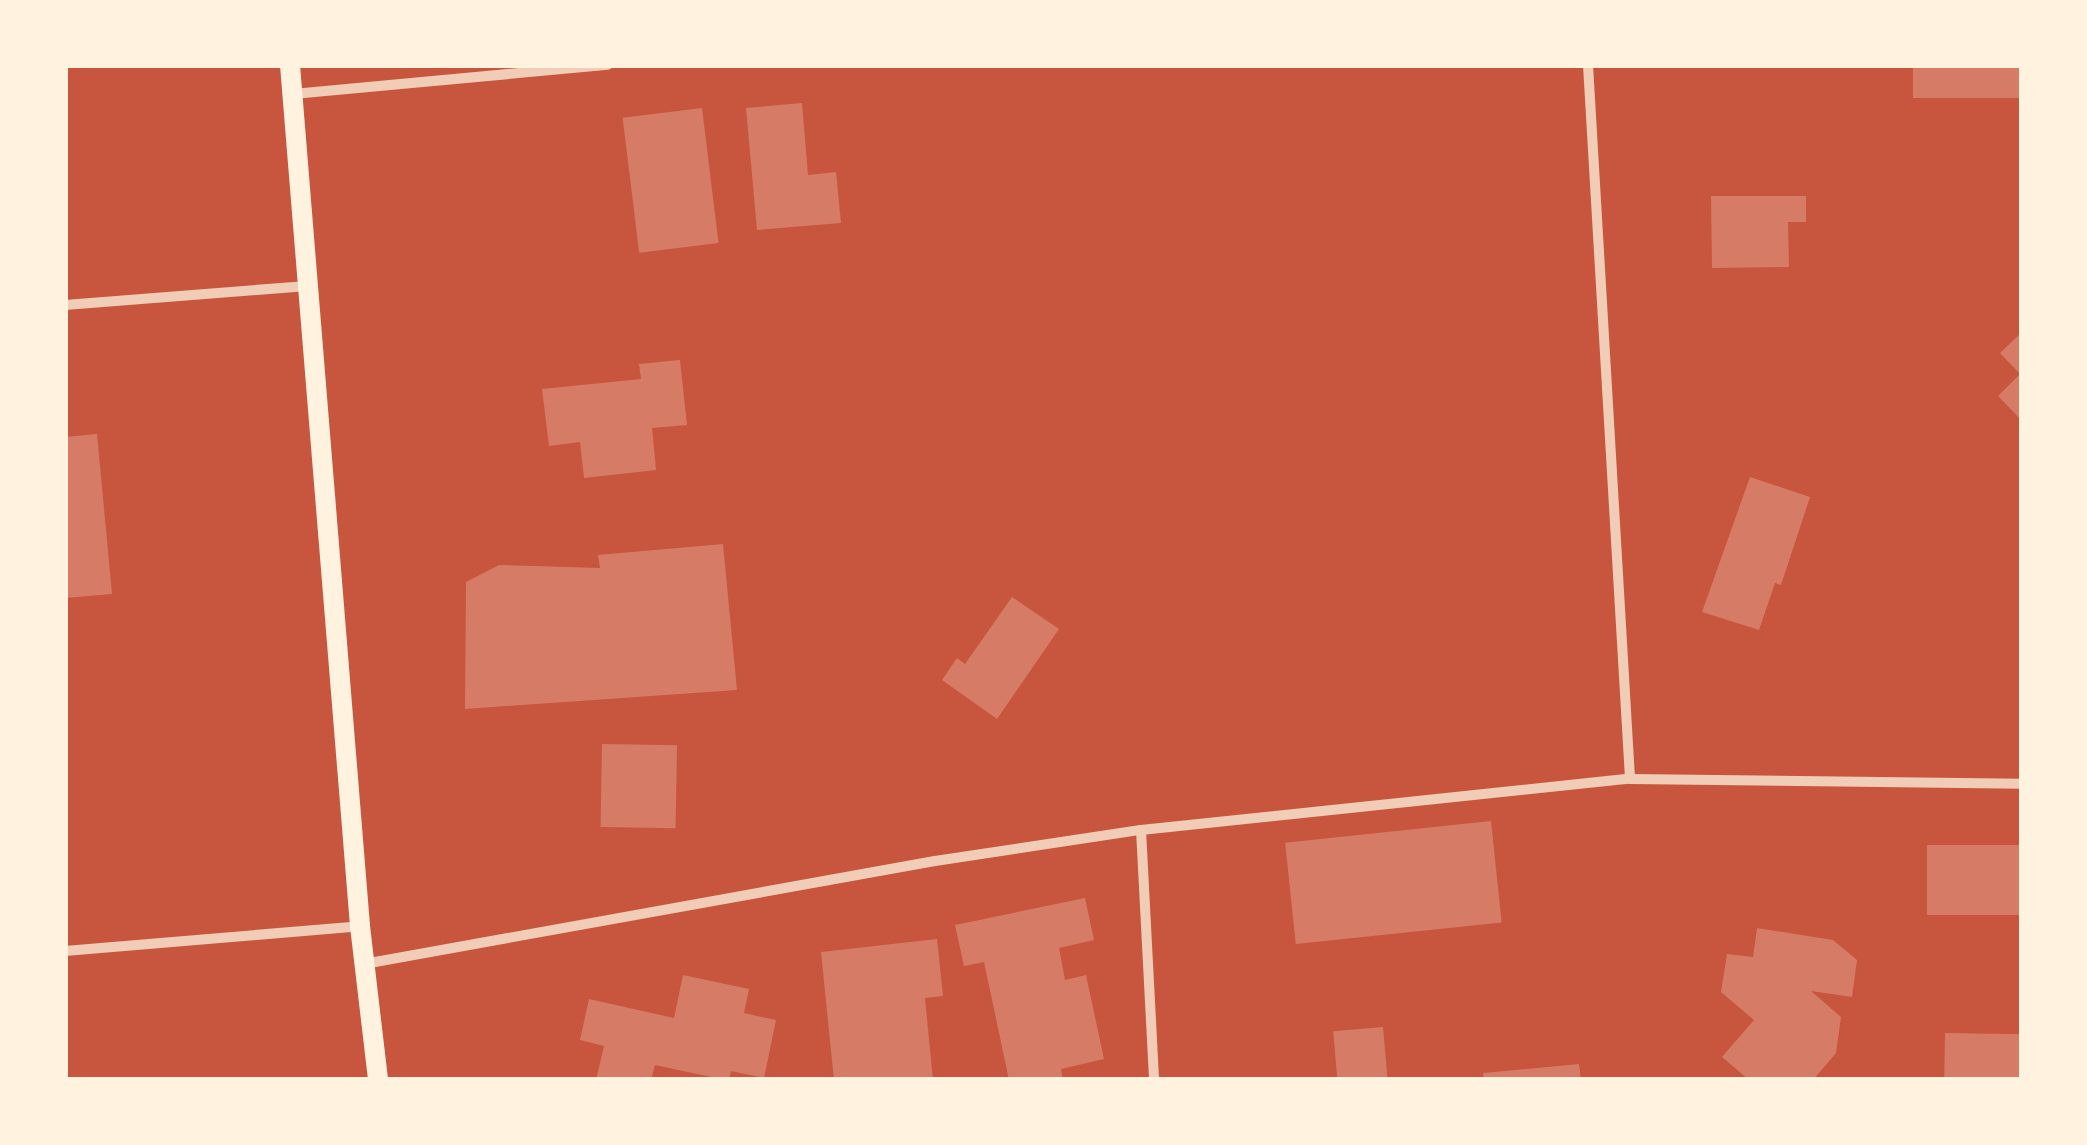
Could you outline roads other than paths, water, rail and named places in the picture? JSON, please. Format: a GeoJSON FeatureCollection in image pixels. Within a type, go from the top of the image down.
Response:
{"type":"FeatureCollection","features":[{"type":"Feature","properties":{"kind":"main road"},"geometry":{"type":"LineString","coordinates":[[290,65],[360,926],[378,1080]]}},
{"type":"Feature","properties":{"kind":"street"},"geometry":{"type":"LineString","coordinates":[[292,94],[608,65]]}},
{"type":"Feature","properties":{"kind":"street"},"geometry":{"type":"LineString","coordinates":[[1588,65],[1630,779]]}},
{"type":"Feature","properties":{"kind":"street"},"geometry":{"type":"LineString","coordinates":[[65,305],[307,286]]}},
{"type":"Feature","properties":{"kind":"street"},"geometry":{"type":"LineString","coordinates":[[364,964],[935,861],[1141,830],[1630,779],[2022,784]]}},
{"type":"Feature","properties":{"kind":"street"},"geometry":{"type":"LineString","coordinates":[[1141,830],[1154,1080]]}},
{"type":"Feature","properties":{"kind":"street"},"geometry":{"type":"LineString","coordinates":[[65,951],[360,926]]}}]}
